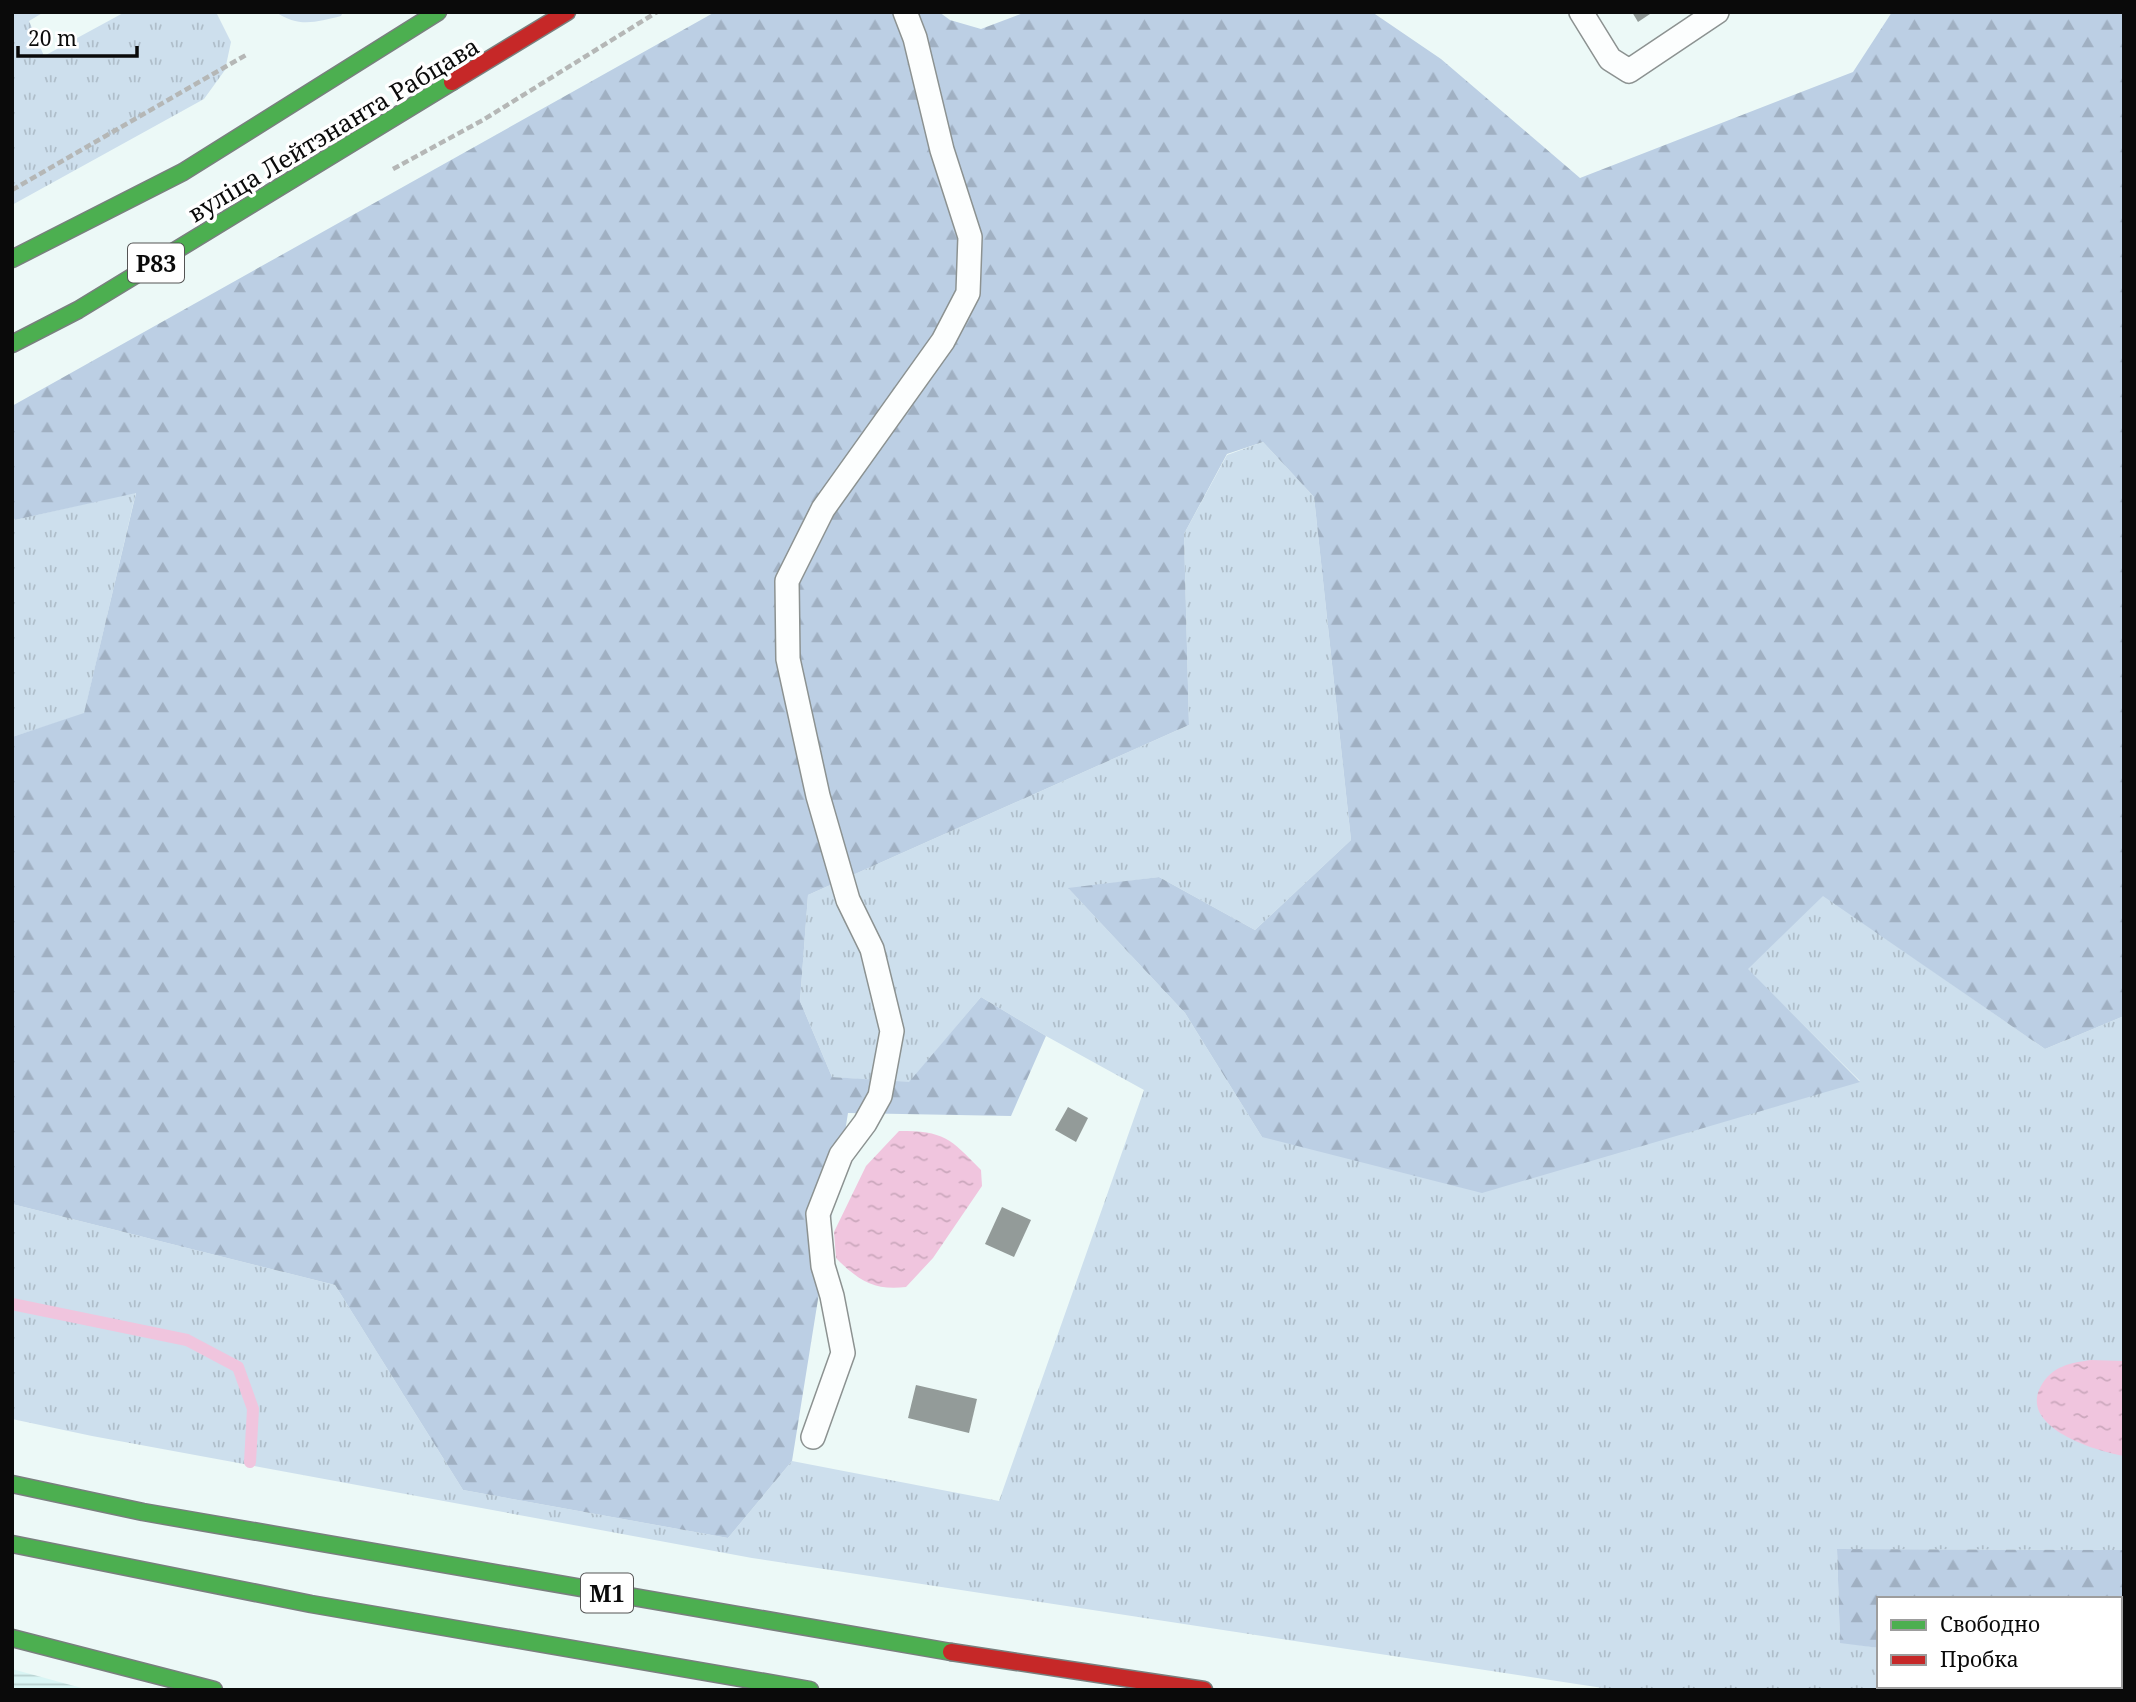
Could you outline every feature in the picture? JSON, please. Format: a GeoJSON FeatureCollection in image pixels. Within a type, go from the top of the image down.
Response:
{"type":"FeatureCollection","features":[{"type":"Feature","properties":{"kind":"highway","name":"вуліца Лейтэнанта Рабцава"},"geometry":{"type":"LineString","coordinates":[[12,259],[183,172],[438,12]]}},
{"type":"Feature","properties":{"kind":"highway","name":"вуліца Лейтэнанта Рабцава"},"geometry":{"type":"LineString","coordinates":[[12,344],[78,310],[566,12]]}},
{"type":"Feature","properties":{"kind":"highway","name":"М1"},"geometry":{"type":"LineString","coordinates":[[12,1484],[142,1512],[873,1640],[1204,1690]]}},
{"type":"Feature","properties":{"kind":"highway"},"geometry":{"type":"LineString","coordinates":[[12,1544],[311,1604],[810,1690]]}},
{"type":"Feature","properties":{"kind":"highway"},"geometry":{"type":"LineString","coordinates":[[12,1638],[214,1690]]}},
{"type":"Feature","properties":{"kind":"lane"},"geometry":{"type":"LineString","coordinates":[[813,1437],[843,1353],[823,1266],[818,1214],[841,1155],[865,1123],[880,1096],[892,1031],[873,949],[848,900],[818,796],[788,659],[787,581],[823,509],[943,341],[968,293],[970,237],[942,150],[915,38],[905,12]]}},
{"type":"Feature","properties":{"kind":"lane"},"geometry":{"type":"LineString","coordinates":[[1581,12],[1610,60],[1629,71],[1717,12]]}},
{"type":"Feature","properties":{"kind":"path"},"geometry":{"type":"LineString","coordinates":[[12,190],[246,55]]}},
{"type":"Feature","properties":{"kind":"shaded area"},"geometry":{"type":"Polygon","coordinates":[[[12,1669],[89,1690],[12,1690],[12,1669]]]}},
{"type":"Feature","properties":{"kind":"green space"},"geometry":{"type":"Polygon","coordinates":[[[12,12],[44,12],[29,21],[44,56],[125,12],[216,12],[231,42],[225,70],[204,99],[12,205],[12,12]]]}},
{"type":"Feature","properties":{"kind":"green space"},"geometry":{"type":"Polygon","coordinates":[[[276,12],[343,12],[341,16],[324,20],[300,22],[276,12]]]}},
{"type":"Feature","properties":{"kind":"green space"},"geometry":{"type":"Polygon","coordinates":[[[715,12],[939,12],[950,20],[981,29],[1026,12],[1372,12],[1441,59],[1580,178],[1853,72],[1892,12],[2124,12],[2124,1016],[2045,1049],[1823,896],[1748,969],[1860,1082],[1482,1193],[1262,1137],[1185,1013],[1068,888],[1159,877],[1255,930],[1351,840],[1314,497],[1263,442],[1227,454],[1184,534],[1189,725],[808,895],[800,1001],[832,1077],[909,1082],[981,997],[1046,1036],[1011,1116],[848,1113],[792,1461],[728,1538],[463,1490],[335,1285],[12,1204],[12,737],[84,713],[136,493],[15,520],[12,515],[12,406],[715,12]]]}},
{"type":"Feature","properties":{"kind":"green space"},"geometry":{"type":"Polygon","coordinates":[[[1263,442],[1314,497],[1351,840],[1255,930],[1159,877],[1069,889],[1185,1013],[1262,1137],[1860,1081],[1747,969],[1823,895],[2045,1049],[2124,1016],[2124,1550],[1837,1549],[1840,1642],[1877,1648],[1877,1688],[2122,1688],[2122,1684],[2124,1690],[1616,1690],[752,1558],[12,1419],[12,1204],[335,1285],[463,1490],[728,1538],[792,1461],[999,1501],[1144,1090],[981,997],[909,1083],[832,1077],[800,1001],[808,895],[1189,725],[1184,534],[1227,455],[1263,442]]]}},
{"type":"Feature","properties":{"kind":"green space"},"geometry":{"type":"Polygon","coordinates":[[[136,492],[84,714],[12,737],[12,515],[15,520],[136,492]]]}},
{"type":"Feature","properties":{"kind":"green space"},"geometry":{"type":"Polygon","coordinates":[[[1837,1549],[2124,1550],[2124,1684],[2122,1597],[1877,1597],[1877,1648],[1840,1643],[1837,1549]]]}},
{"type":"Feature","properties":{"kind":"water"},"geometry":{"type":"Polygon","coordinates":[[[899,1131],[945,1138],[981,1170],[982,1186],[933,1258],[906,1287],[895,1288],[876,1285],[859,1278],[836,1258],[834,1232],[866,1166],[899,1131]]]}},
{"type":"Feature","properties":{"kind":"water"},"geometry":{"type":"Polygon","coordinates":[[[2091,1360],[2124,1361],[2124,1456],[2096,1449],[2063,1434],[2040,1414],[2037,1401],[2045,1379],[2069,1364],[2091,1360]]]}},
{"type":"Feature","properties":{"kind":"building"},"geometry":{"type":"Polygon","coordinates":[[[1632,12],[1653,12],[1638,22],[1632,12]]]}},
{"type":"Feature","properties":{"kind":"building"},"geometry":{"type":"Polygon","coordinates":[[[1068,1107],[1088,1118],[1076,1142],[1055,1130],[1068,1107]]]}},
{"type":"Feature","properties":{"kind":"building"},"geometry":{"type":"Polygon","coordinates":[[[1002,1207],[1031,1220],[1014,1257],[985,1244],[1002,1207]]]}},
{"type":"Feature","properties":{"kind":"building"},"geometry":{"type":"Polygon","coordinates":[[[916,1385],[977,1399],[969,1433],[908,1418],[916,1385]]]}},
{"type":"Feature","properties":{"kind":"waterway"},"geometry":{"type":"LineString","coordinates":[[12,1304],[187,1340],[238,1367],[253,1409],[250,1462]]}},
{"type":"Feature","properties":{"kind":"traffic: fast"},"geometry":{"type":"LineString","coordinates":[[12,259],[183,172],[438,12]]}},
{"type":"Feature","properties":{"kind":"traffic: fast"},"geometry":{"type":"LineString","coordinates":[[12,344],[78,310],[452,82]]}},
{"type":"Feature","properties":{"kind":"traffic: fast"},"geometry":{"type":"LineString","coordinates":[[12,1484],[143,1512],[951,1652]]}},
{"type":"Feature","properties":{"kind":"traffic: fast"},"geometry":{"type":"LineString","coordinates":[[12,1544],[311,1604],[810,1690]]}},
{"type":"Feature","properties":{"kind":"traffic: fast"},"geometry":{"type":"LineString","coordinates":[[12,1638],[214,1690]]}},
{"type":"Feature","properties":{"kind":"traffic: jam"},"geometry":{"type":"LineString","coordinates":[[452,82],[567,12]]}},
{"type":"Feature","properties":{"kind":"traffic: jam"},"geometry":{"type":"LineString","coordinates":[[951,1652],[1204,1690]]}}]}
